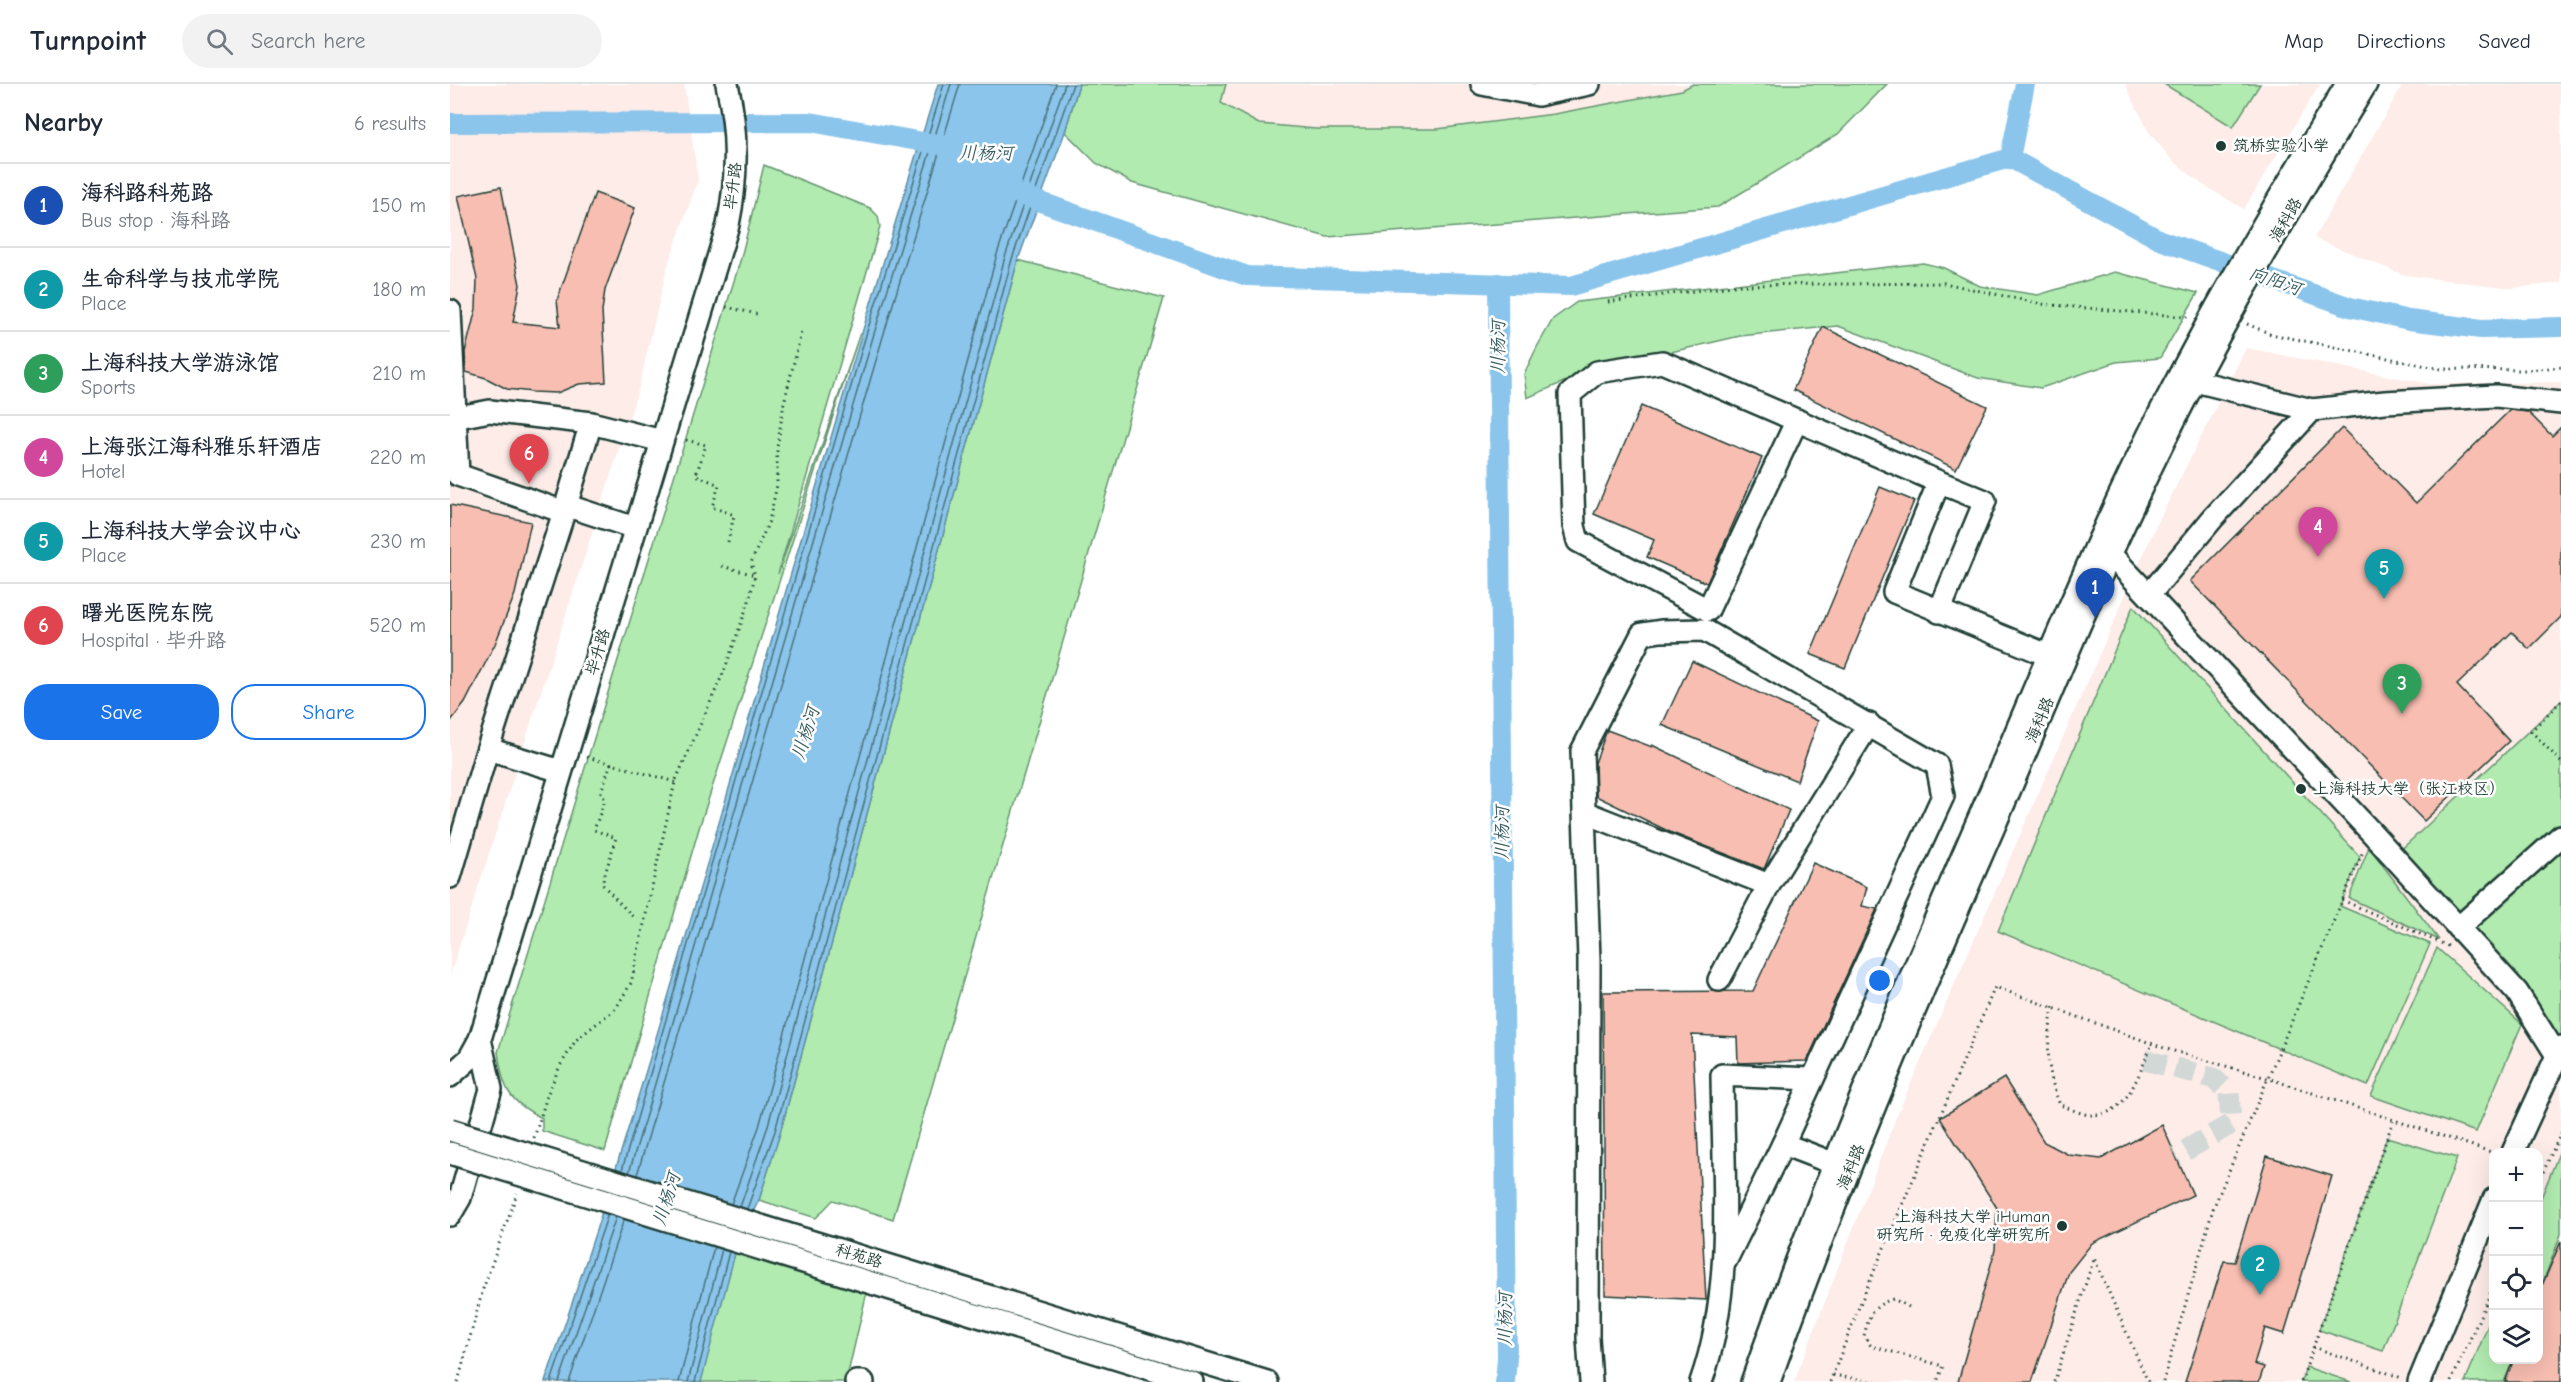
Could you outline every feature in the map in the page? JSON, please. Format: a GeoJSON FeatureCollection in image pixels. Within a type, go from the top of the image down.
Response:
{"type":"FeatureCollection","features":[{"type":"Feature","properties":{"kind":"street","name":"毕升路"},"geometry":{"type":"LineString","coordinates":[[450,1215],[460,1198],[491,1089],[480,1039],[728,225],[735,190],[737,156],[734,114],[727,84]]}},
{"type":"Feature","properties":{"kind":"street"},"geometry":{"type":"LineString","coordinates":[[1482,84],[1538,95],[1589,84]]}},
{"type":"Feature","properties":{"kind":"street","name":"海科路"},"geometry":{"type":"LineString","coordinates":[[1752,1382],[1834,1164],[1943,902],[2117,500],[2281,212],[2347,84]]}},
{"type":"Feature","properties":{"kind":"street","name":"海科路"},"geometry":{"type":"LineString","coordinates":[[2281,212],[2366,84]]}},
{"type":"Feature","properties":{"kind":"street"},"geometry":{"type":"LineString","coordinates":[[450,311],[453,418],[458,475],[635,528]]}},
{"type":"Feature","properties":{"kind":"street","name":"海科路"},"geometry":{"type":"LineString","coordinates":[[1769,1382],[1799,1298],[1872,1114],[2110,554],[2195,381],[2223,311]]}},
{"type":"Feature","properties":{"kind":"street"},"geometry":{"type":"LineString","coordinates":[[1797,420],[1708,610],[1578,541],[1574,526],[1570,394],[1597,372],[1662,362],[1797,420],[1939,482],[1985,501],[1939,612]]}},
{"type":"Feature","properties":{"kind":"street"},"geometry":{"type":"LineString","coordinates":[[2195,381],[2312,410],[2385,402],[2496,396],[2561,403]]}},
{"type":"Feature","properties":{"kind":"street"},"geometry":{"type":"LineString","coordinates":[[2149,594],[2213,518],[2312,410]]}},
{"type":"Feature","properties":{"kind":"street"},"geometry":{"type":"LineString","coordinates":[[453,418],[490,411],[591,423],[662,441]]}},
{"type":"Feature","properties":{"kind":"street"},"geometry":{"type":"LineString","coordinates":[[450,877],[591,423]]}},
{"type":"Feature","properties":{"kind":"street"},"geometry":{"type":"LineString","coordinates":[[1939,482],[1894,592],[2050,656]]}},
{"type":"Feature","properties":{"kind":"street"},"geometry":{"type":"LineString","coordinates":[[2110,554],[2480,951],[2517,992],[2559,1050],[2514,1148]]}},
{"type":"Feature","properties":{"kind":"street"},"geometry":{"type":"LineString","coordinates":[[1591,1382],[1588,1338],[1589,960],[1582,751],[1642,634],[1661,631],[1704,630],[1869,724],[1937,765],[1943,795],[1783,1144],[1725,1263]]}},
{"type":"Feature","properties":{"kind":"street"},"geometry":{"type":"LineString","coordinates":[[1719,980],[1769,885],[1869,724]]}},
{"type":"Feature","properties":{"kind":"street"},"geometry":{"type":"LineString","coordinates":[[488,749],[564,761]]}},
{"type":"Feature","properties":{"kind":"street"},"geometry":{"type":"LineString","coordinates":[[1584,812],[1769,885]]}},
{"type":"Feature","properties":{"kind":"street"},"geometry":{"type":"LineString","coordinates":[[2458,928],[2561,836]]}},
{"type":"Feature","properties":{"kind":"street"},"geometry":{"type":"LineString","coordinates":[[450,1076],[469,1059],[480,1039]]}},
{"type":"Feature","properties":{"kind":"street"},"geometry":{"type":"LineString","coordinates":[[1701,1382],[1707,1365],[1725,1263],[1722,1075],[1812,1079]]}},
{"type":"Feature","properties":{"kind":"street","name":"科苑路"},"geometry":{"type":"LineString","coordinates":[[450,1130],[1267,1382]]}},
{"type":"Feature","properties":{"kind":"street"},"geometry":{"type":"LineString","coordinates":[[1783,1144],[1834,1164]]}},
{"type":"Feature","properties":{"kind":"street","name":"科苑路"},"geometry":{"type":"LineString","coordinates":[[450,1154],[1192,1382]]}},
{"type":"Feature","properties":{"kind":"street"},"geometry":{"type":"LineString","coordinates":[[2419,1382],[2492,1202]]}},
{"type":"Feature","properties":{"kind":"street"},"geometry":{"type":"LineString","coordinates":[[856,1382],[863,1382]]}},
{"type":"Feature","properties":{"kind":"path"},"geometry":{"type":"LineString","coordinates":[[1608,302],[1741,285],[1944,283],[2042,304],[2223,311],[2271,334],[2441,369],[2561,368]]}},
{"type":"Feature","properties":{"kind":"path"},"geometry":{"type":"LineString","coordinates":[[726,307],[757,314]]}},
{"type":"Feature","properties":{"kind":"path"},"geometry":{"type":"LineString","coordinates":[[531,1146],[560,1065],[576,1040],[616,1008],[631,983],[675,783],[725,669],[755,575],[751,563],[769,521],[777,485],[777,448],[784,403],[801,333]]}},
{"type":"Feature","properties":{"kind":"path"},"geometry":{"type":"LineString","coordinates":[[686,440],[706,446],[696,475],[719,485],[712,507],[734,515],[728,542]]}},
{"type":"Feature","properties":{"kind":"path"},"geometry":{"type":"LineString","coordinates":[[722,566],[755,575]]}},
{"type":"Feature","properties":{"kind":"path"},"geometry":{"type":"LineString","coordinates":[[2561,700],[2531,731],[2561,762]]}},
{"type":"Feature","properties":{"kind":"path"},"geometry":{"type":"LineString","coordinates":[[564,761],[611,763],[675,783]]}},
{"type":"Feature","properties":{"kind":"path"},"geometry":{"type":"LineString","coordinates":[[611,763],[602,792],[605,800],[594,830],[616,838],[602,884],[634,918]]}},
{"type":"Feature","properties":{"kind":"path"},"geometry":{"type":"LineString","coordinates":[[2163,1382],[2213,1209],[2372,833]]}},
{"type":"Feature","properties":{"kind":"path"},"geometry":{"type":"LineString","coordinates":[[2342,900],[2445,946],[2480,951]]}},
{"type":"Feature","properties":{"kind":"path"},"geometry":{"type":"LineString","coordinates":[[1830,1382],[1995,987],[2152,1044],[2267,1078],[2489,1152]]}},
{"type":"Feature","properties":{"kind":"path"},"geometry":{"type":"LineString","coordinates":[[2053,1008],[2048,1041],[2049,1079],[2060,1105],[2091,1115],[2114,1111],[2130,1092],[2152,1044]]}},
{"type":"Feature","properties":{"kind":"path"},"geometry":{"type":"LineString","coordinates":[[2301,1382],[2393,1121]]}},
{"type":"Feature","properties":{"kind":"path"},"geometry":{"type":"LineString","coordinates":[[2543,1173],[2561,1133]]}},
{"type":"Feature","properties":{"kind":"path"},"geometry":{"type":"LineString","coordinates":[[458,1382],[483,1289],[518,1188]]}},
{"type":"Feature","properties":{"kind":"path"},"geometry":{"type":"LineString","coordinates":[[2054,1382],[2094,1258],[2148,1382]]}},
{"type":"Feature","properties":{"kind":"path"},"geometry":{"type":"LineString","coordinates":[[2451,1382],[2489,1294]]}},
{"type":"Feature","properties":{"kind":"path"},"geometry":{"type":"LineString","coordinates":[[1909,1307],[1893,1299],[1878,1304],[1868,1320],[1864,1336],[1871,1346],[1943,1366],[1937,1382]]}},
{"type":"Feature","properties":{"kind":"path"},"geometry":{"type":"LineString","coordinates":[[2313,1347],[2412,1382]]}},
{"type":"Feature","properties":{"kind":"path"},"geometry":{"type":"LineString","coordinates":[[1833,1375],[1876,1382]]}},
{"type":"Feature","properties":{"kind":"shaded area"},"geometry":{"type":"Polygon","coordinates":[[[450,84],[684,84],[698,180],[667,268],[639,387],[450,975],[450,84]]]}},
{"type":"Feature","properties":{"kind":"shaded area"},"geometry":{"type":"Polygon","coordinates":[[[1226,84],[1693,84],[1682,90],[1554,114],[1437,129],[1316,129],[1259,124],[1221,103],[1226,84]]]}},
{"type":"Feature","properties":{"kind":"shaded area","name":"筑桥实验小学"},"geometry":{"type":"Polygon","coordinates":[[[2125,84],[2320,84],[2244,209],[2203,185],[2171,159],[2149,132],[2125,84]]]}},
{"type":"Feature","properties":{"kind":"shaded area"},"geometry":{"type":"Polygon","coordinates":[[[2403,84],[2561,84],[2561,283],[2512,288],[2404,275],[2314,238],[2403,84]]]}},
{"type":"Feature","properties":{"kind":"shaded area","name":"上海科技大学（张江校区）"},"geometry":{"type":"Polygon","coordinates":[[[2246,348],[2430,384],[2561,382],[2561,1382],[1794,1382],[1897,1115],[2155,528],[2246,348]]]}},
{"type":"Feature","properties":{"kind":"green space"},"geometry":{"type":"Polygon","coordinates":[[[1079,84],[1226,84],[1221,103],[1259,124],[1316,129],[1437,129],[1554,114],[1682,90],[1693,84],[1887,84],[1838,134],[1718,207],[1327,237],[1132,183],[1096,163],[1065,132],[1079,84]]]}},
{"type":"Feature","properties":{"kind":"green space"},"geometry":{"type":"Polygon","coordinates":[[[2164,84],[2260,84],[2233,127],[2164,84]]]}},
{"type":"Feature","properties":{"kind":"green space"},"geometry":{"type":"Polygon","coordinates":[[[764,165],[870,208],[878,216],[880,227],[778,574],[860,333],[700,825],[605,1151],[542,1131],[542,1118],[521,1106],[505,1085],[498,1052],[741,258],[764,165]]]}},
{"type":"Feature","properties":{"kind":"green space"},"geometry":{"type":"Polygon","coordinates":[[[1018,260],[1164,298],[893,1219],[833,1200],[816,1218],[759,1200],[780,1133],[1018,260]]]}},
{"type":"Feature","properties":{"kind":"green space"},"geometry":{"type":"Polygon","coordinates":[[[1923,263],[1944,268],[1980,286],[2038,295],[2115,272],[2198,293],[2160,358],[2116,362],[2041,388],[1978,378],[1838,326],[1740,336],[1589,371],[1527,398],[1524,374],[1537,347],[1553,319],[1577,302],[1923,263]]]}},
{"type":"Feature","properties":{"kind":"green space"},"geometry":{"type":"Polygon","coordinates":[[[2133,606],[2360,857],[2340,906],[2430,944],[2368,1086],[1998,931],[2133,606]]]}},
{"type":"Feature","properties":{"kind":"green space"},"geometry":{"type":"Polygon","coordinates":[[[2561,701],[2561,1047],[2393,857],[2561,701]]]}},
{"type":"Feature","properties":{"kind":"green space"},"geometry":{"type":"Polygon","coordinates":[[[2369,847],[2439,940],[2349,898],[2369,847]]]}},
{"type":"Feature","properties":{"kind":"green space"},"geometry":{"type":"Polygon","coordinates":[[[2437,948],[2522,1024],[2476,1132],[2371,1096],[2437,948]]]}},
{"type":"Feature","properties":{"kind":"green space"},"geometry":{"type":"Polygon","coordinates":[[[2387,1137],[2457,1158],[2383,1351],[2319,1330],[2387,1137]]]}},
{"type":"Feature","properties":{"kind":"green space"},"geometry":{"type":"Polygon","coordinates":[[[2561,1148],[2561,1234],[2543,1282],[2543,1202],[2543,1193],[2561,1148]]]}},
{"type":"Feature","properties":{"kind":"green space"},"geometry":{"type":"Polygon","coordinates":[[[738,1242],[869,1283],[846,1382],[699,1382],[738,1242]]]}},
{"type":"Feature","properties":{"kind":"green space"},"geometry":{"type":"Polygon","coordinates":[[[2489,1323],[2489,1364],[2511,1364],[2504,1382],[2465,1382],[2489,1323]]]}},
{"type":"Feature","properties":{"kind":"green space"},"geometry":{"type":"Polygon","coordinates":[[[2306,1367],[2351,1382],[2301,1382],[2306,1367]]]}},
{"type":"Feature","properties":{"kind":"water"},"geometry":{"type":"Polygon","coordinates":[[[938,84],[1079,84],[1065,132],[1018,260],[780,1133],[759,1200],[738,1242],[701,1382],[545,1382],[598,1225],[647,1068],[837,416],[938,84]]]}},
{"type":"Feature","properties":{"kind":"building"},"geometry":{"type":"Polygon","coordinates":[[[501,187],[520,285],[513,322],[560,327],[557,300],[595,193],[635,208],[605,290],[602,311],[606,382],[579,384],[557,393],[532,392],[507,389],[486,378],[466,372],[465,352],[476,309],[477,279],[458,196],[501,187]]]}},
{"type":"Feature","properties":{"kind":"building"},"geometry":{"type":"Polygon","coordinates":[[[1823,327],[1987,406],[1956,469],[1793,390],[1823,327]]]}},
{"type":"Feature","properties":{"kind":"building"},"geometry":{"type":"Polygon","coordinates":[[[1641,406],[1762,458],[1707,583],[1647,557],[1654,540],[1594,514],[1641,406]]]}},
{"type":"Feature","properties":{"kind":"building"},"geometry":{"type":"Polygon","coordinates":[[[2510,410],[2528,412],[2552,436],[2561,427],[2561,617],[2529,649],[2512,632],[2457,685],[2509,741],[2424,821],[2190,581],[2342,428],[2416,503],[2510,410]]]}},
{"type":"Feature","properties":{"kind":"building"},"geometry":{"type":"Polygon","coordinates":[[[1880,487],[1914,501],[1845,668],[1810,654],[1880,487]]]}},
{"type":"Feature","properties":{"kind":"building"},"geometry":{"type":"Polygon","coordinates":[[[450,505],[531,522],[515,594],[495,644],[465,703],[450,722],[450,505]]]}},
{"type":"Feature","properties":{"kind":"building"},"geometry":{"type":"Polygon","coordinates":[[[1692,661],[1818,721],[1797,781],[1662,725],[1692,661]]]}},
{"type":"Feature","properties":{"kind":"building"},"geometry":{"type":"Polygon","coordinates":[[[1607,730],[1652,747],[1652,745],[1789,810],[1764,869],[1672,833],[1596,796],[1595,763],[1607,730]]]}},
{"type":"Feature","properties":{"kind":"building"},"geometry":{"type":"Polygon","coordinates":[[[1813,863],[1867,887],[1862,906],[1877,909],[1807,1061],[1738,1063],[1737,1037],[1692,1035],[1706,1300],[1605,1295],[1603,992],[1753,991],[1813,863]]]}},
{"type":"Feature","properties":{"kind":"building","name":"上海科技大学 iHuman 研究所 · 免疫化学研究所"},"geometry":{"type":"Polygon","coordinates":[[[2004,1078],[2044,1142],[2069,1155],[2101,1159],[2162,1125],[2193,1195],[2092,1243],[2069,1272],[2032,1382],[1958,1382],[1995,1250],[1997,1208],[1940,1118],[2004,1078]]]}},
{"type":"Feature","properties":{"kind":"building"},"geometry":{"type":"Polygon","coordinates":[[[2267,1156],[2332,1176],[2284,1334],[2265,1328],[2254,1364],[2264,1367],[2259,1382],[2185,1382],[2224,1261],[2235,1262],[2267,1156]]]}},
{"type":"Feature","properties":{"kind":"building"},"geometry":{"type":"Polygon","coordinates":[[[2561,1241],[2561,1382],[2505,1382],[2512,1364],[2543,1364],[2543,1283],[2561,1241]]]}},
{"type":"Feature","properties":{"kind":"waterway"},"geometry":{"type":"LineString","coordinates":[[1016,193],[1247,276],[1571,286],[2010,158],[2025,84]]}},
{"type":"Feature","properties":{"kind":"waterway"},"geometry":{"type":"LineString","coordinates":[[450,123],[810,122],[946,146]]}},
{"type":"Feature","properties":{"kind":"waterway","name":"向阳河"},"geometry":{"type":"LineString","coordinates":[[2010,158],[2160,240],[2350,307],[2409,320],[2481,329],[2561,327]]}},
{"type":"Feature","properties":{"kind":"waterway","name":"川杨河"},"geometry":{"type":"LineString","coordinates":[[1498,283],[1507,1358],[1505,1382]]}},
{"type":"Feature","properties":{"kind":"tunnel"},"geometry":{"type":"LineString","coordinates":[[2145,1060],[2213,1078],[2229,1093],[2231,1124],[2176,1156]]}},
{"type":"Feature","properties":{"kind":"place","name":"筑桥实验小学"},"geometry":{"type":"Point","coordinates":[2221,146]}},
{"type":"Feature","properties":{"kind":"place","name":"曙光医院东院"},"geometry":{"type":"Point","coordinates":[529,484]}},
{"type":"Feature","properties":{"kind":"place","name":"上海张江海科雅乐轩酒店"},"geometry":{"type":"Point","coordinates":[2318,557]}},
{"type":"Feature","properties":{"kind":"place","name":"上海科技大学会议中心"},"geometry":{"type":"Point","coordinates":[2384,599]}},
{"type":"Feature","properties":{"kind":"place","name":"海科路科苑路"},"geometry":{"type":"Point","coordinates":[2095,618]}},
{"type":"Feature","properties":{"kind":"place","name":"上海科技大学游泳馆"},"geometry":{"type":"Point","coordinates":[2402,714]}},
{"type":"Feature","properties":{"kind":"place","name":"上海科技大学（张江校区）"},"geometry":{"type":"Point","coordinates":[2301,789]}},
{"type":"Feature","properties":{"kind":"place","name":"上海科技大学 iHuman 研究所 · 免疫化学研究所"},"geometry":{"type":"Point","coordinates":[2062,1226]}},
{"type":"Feature","properties":{"kind":"place","name":"生命科学与技术学院"},"geometry":{"type":"Point","coordinates":[2260,1295]}}]}
